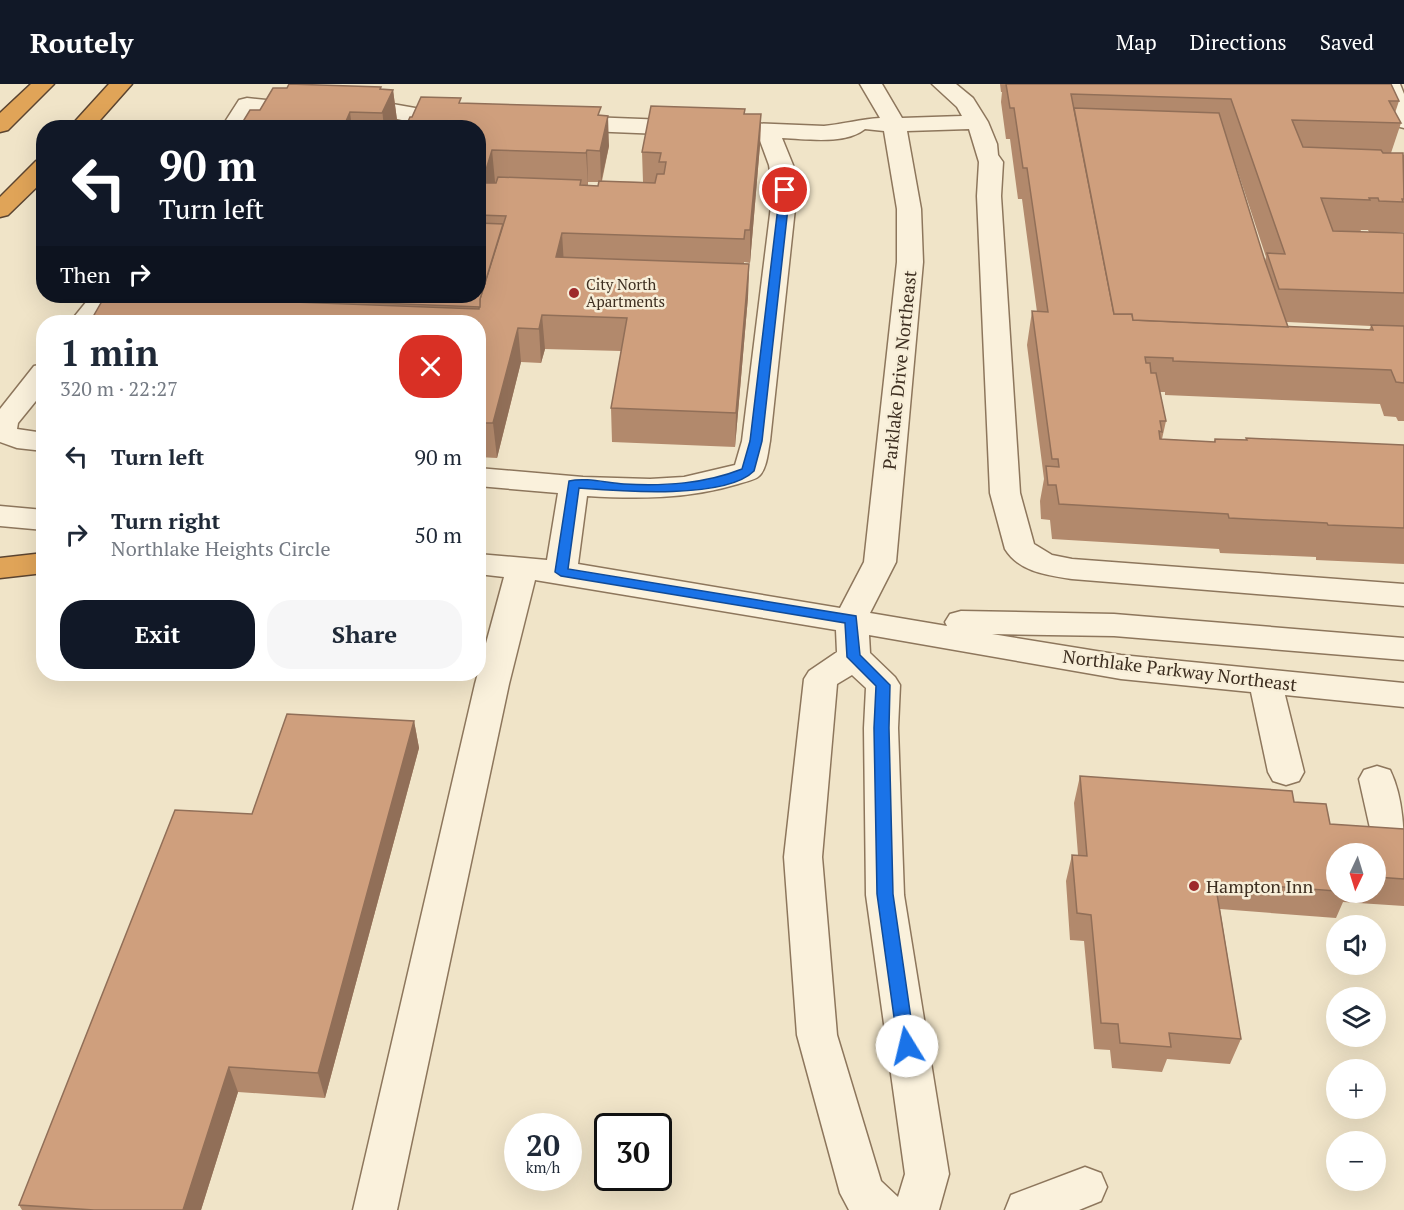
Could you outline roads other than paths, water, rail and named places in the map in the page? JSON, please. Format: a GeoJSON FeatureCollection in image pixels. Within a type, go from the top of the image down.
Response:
{"type":"FeatureCollection","features":[{"type":"Feature","properties":{"kind":"highway"},"geometry":{"type":"LineString","coordinates":[[0,101],[15,84]]}},
{"type":"Feature","properties":{"kind":"highway"},"geometry":{"type":"LineString","coordinates":[[0,125],[43,84]]}},
{"type":"Feature","properties":{"kind":"highway"},"geometry":{"type":"LineString","coordinates":[[88,120],[121,84]]}},
{"type":"Feature","properties":{"kind":"highway"},"geometry":{"type":"LineString","coordinates":[[106,101],[130,84]]}},
{"type":"Feature","properties":{"kind":"highway"},"geometry":{"type":"LineString","coordinates":[[0,210],[36,174]]}},
{"type":"Feature","properties":{"kind":"highway"},"geometry":{"type":"LineString","coordinates":[[0,568],[36,564]]}},
{"type":"Feature","properties":{"kind":"street","name":"Parklake Drive Northeast"},"geometry":{"type":"LineString","coordinates":[[851,619],[880,562],[910,262],[909,209],[894,123],[871,84]]}},
{"type":"Feature","properties":{"kind":"street"},"geometry":{"type":"LineString","coordinates":[[943,84],[965,103],[1002,164],[989,196],[1005,493],[1020,549],[1043,564],[1071,569],[1404,596]]}},
{"type":"Feature","properties":{"kind":"street"},"geometry":{"type":"LineString","coordinates":[[1389,84],[1404,121]]}},
{"type":"Feature","properties":{"kind":"street"},"geometry":{"type":"LineString","coordinates":[[238,120],[248,105],[276,108],[302,103],[370,106],[432,118],[476,120]]}},
{"type":"Feature","properties":{"kind":"street"},"geometry":{"type":"LineString","coordinates":[[541,123],[812,133],[843,132],[856,126],[894,123],[977,122]]}},
{"type":"Feature","properties":{"kind":"street"},"geometry":{"type":"LineString","coordinates":[[486,478],[649,489],[691,487],[726,480],[748,471],[756,441],[785,190],[781,165],[780,131]]}},
{"type":"Feature","properties":{"kind":"street"},"geometry":{"type":"LineString","coordinates":[[89,315],[98,303]]}},
{"type":"Feature","properties":{"kind":"street"},"geometry":{"type":"LineString","coordinates":[[36,382],[4,422],[2,433],[17,439],[36,441]]}},
{"type":"Feature","properties":{"kind":"street"},"geometry":{"type":"LineString","coordinates":[[561,572],[573,484]]}},
{"type":"Feature","properties":{"kind":"street"},"geometry":{"type":"LineString","coordinates":[[0,516],[36,519]]}},
{"type":"Feature","properties":{"kind":"street","name":"Northlake Parkway Northeast"},"geometry":{"type":"LineString","coordinates":[[486,565],[561,572],[851,619],[1121,667],[1404,695]]}},
{"type":"Feature","properties":{"kind":"street"},"geometry":{"type":"LineString","coordinates":[[375,1210],[489,696],[522,569]]}},
{"type":"Feature","properties":{"kind":"street"},"geometry":{"type":"LineString","coordinates":[[851,619],[854,657],[883,685],[885,894],[893,960],[927,1174],[916,1210]]}},
{"type":"Feature","properties":{"kind":"street","name":"Northlake Parkway Northeast"},"geometry":{"type":"LineString","coordinates":[[851,619],[1114,625],[1404,650]]}},
{"type":"Feature","properties":{"kind":"street"},"geometry":{"type":"LineString","coordinates":[[854,657],[821,679],[803,857],[817,1035],[862,1193],[882,1210]]}},
{"type":"Feature","properties":{"kind":"street"},"geometry":{"type":"LineString","coordinates":[[1265,681],[1286,772]]}},
{"type":"Feature","properties":{"kind":"street"},"geometry":{"type":"LineString","coordinates":[[1377,779],[1394,855]]}},
{"type":"Feature","properties":{"kind":"street"},"geometry":{"type":"LineString","coordinates":[[1027,1210],[1085,1187]]}},
{"type":"Feature","properties":{"kind":"place","name":"City North Apartments"},"geometry":{"type":"Point","coordinates":[574,293]}},
{"type":"Feature","properties":{"kind":"place","name":"Hampton Inn"},"geometry":{"type":"Point","coordinates":[1194,886]}}]}
